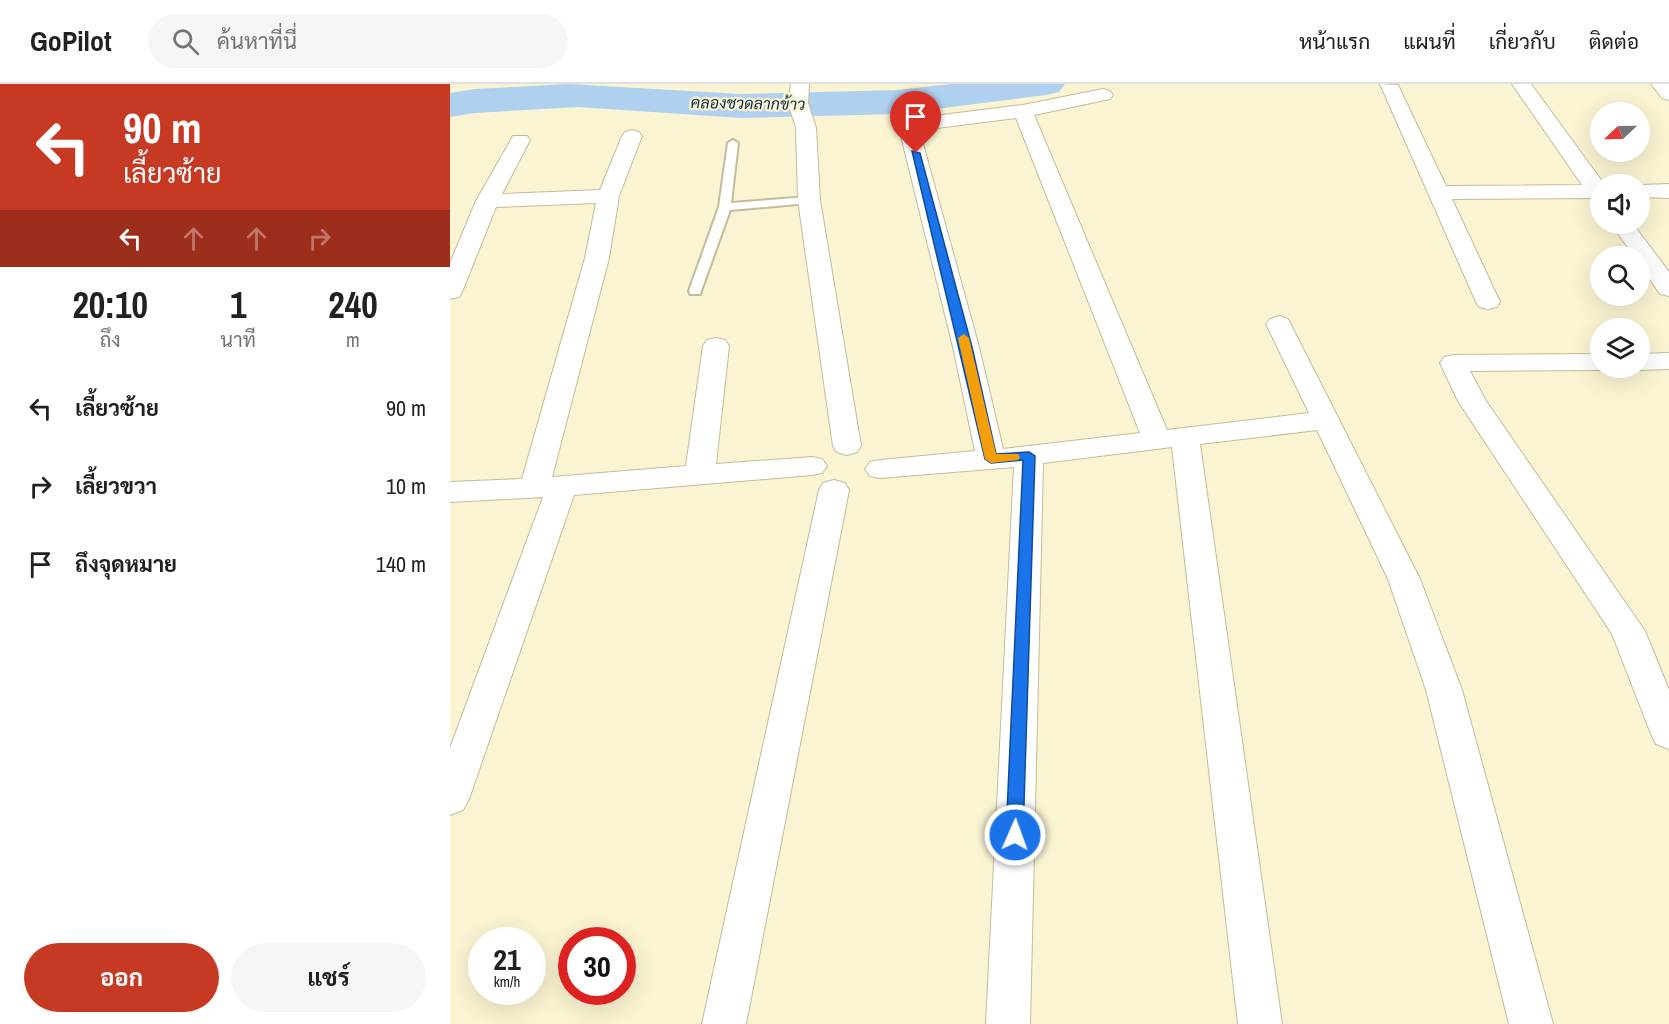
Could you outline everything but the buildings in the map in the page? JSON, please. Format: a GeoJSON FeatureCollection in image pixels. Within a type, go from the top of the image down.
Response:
{"type":"FeatureCollection","features":[{"type":"Feature","properties":{"kind":"street"},"geometry":{"type":"LineString","coordinates":[[800,84],[798,103],[806,128],[809,200],[847,446]]}},
{"type":"Feature","properties":{"kind":"street"},"geometry":{"type":"LineString","coordinates":[[1521,84],[1590,178]]}},
{"type":"Feature","properties":{"kind":"street"},"geometry":{"type":"LineString","coordinates":[[1660,84],[1669,94]]}},
{"type":"Feature","properties":{"kind":"street"},"geometry":{"type":"LineString","coordinates":[[1389,85],[1488,302]]}},
{"type":"Feature","properties":{"kind":"street"},"geometry":{"type":"LineString","coordinates":[[991,459],[966,347],[910,132],[915,127],[926,123],[1023,111],[1103,95]]}},
{"type":"Feature","properties":{"kind":"street"},"geometry":{"type":"LineString","coordinates":[[1023,111],[1171,439],[1260,1024]]}},
{"type":"Feature","properties":{"kind":"street"},"geometry":{"type":"LineString","coordinates":[[450,798],[548,487],[608,196],[632,136]]}},
{"type":"Feature","properties":{"kind":"street"},"geometry":{"type":"LineString","coordinates":[[450,292],[487,201],[520,140]]}},
{"type":"Feature","properties":{"kind":"street"},"geometry":{"type":"LineString","coordinates":[[1650,191],[1669,191]]}},
{"type":"Feature","properties":{"kind":"street"},"geometry":{"type":"LineString","coordinates":[[1438,193],[1590,192]]}},
{"type":"Feature","properties":{"kind":"street"},"geometry":{"type":"LineString","coordinates":[[487,201],[608,196]]}},
{"type":"Feature","properties":{"kind":"street"},"geometry":{"type":"LineString","coordinates":[[1629,234],[1669,289]]}},
{"type":"Feature","properties":{"kind":"street"},"geometry":{"type":"LineString","coordinates":[[1279,324],[1324,420],[1404,579],[1444,690],[1531,1024]]}},
{"type":"Feature","properties":{"kind":"street"},"geometry":{"type":"LineString","coordinates":[[700,475],[716,346]]}},
{"type":"Feature","properties":{"kind":"street"},"geometry":{"type":"LineString","coordinates":[[1650,362],[1669,361]]}},
{"type":"Feature","properties":{"kind":"street"},"geometry":{"type":"LineString","coordinates":[[1590,362],[1454,363],[1472,401],[1628,632],[1669,734]]}},
{"type":"Feature","properties":{"kind":"street"},"geometry":{"type":"LineString","coordinates":[[880,469],[1029,456],[1324,420]]}},
{"type":"Feature","properties":{"kind":"street"},"geometry":{"type":"LineString","coordinates":[[450,492],[700,475],[823,478],[858,488],[877,477],[880,461],[876,454],[858,446],[847,446],[825,452],[816,459],[823,478],[724,1024]]}},
{"type":"Feature","properties":{"kind":"street"},"geometry":{"type":"LineString","coordinates":[[1008,1024],[1029,456]]}},
{"type":"Feature","properties":{"kind":"lane"},"geometry":{"type":"LineString","coordinates":[[694,291],[725,207],[733,143]]}},
{"type":"Feature","properties":{"kind":"lane"},"geometry":{"type":"LineString","coordinates":[[725,207],[809,200]]}},
{"type":"Feature","properties":{"kind":"waterway","name":"คลองชวดลากข้าว"},"geometry":{"type":"LineString","coordinates":[[450,105],[475,101],[578,95],[741,106],[897,102],[1046,84]]}},
{"type":"Feature","properties":{"kind":"slow traffic"},"geometry":{"type":"LineString","coordinates":[[964,338],[991,459],[1013,457]]}},
{"type":"Feature","properties":{"kind":"route"},"geometry":{"type":"LineString","coordinates":[[916,153],[966,347],[991,459],[1029,456],[1015,835]]}}]}
